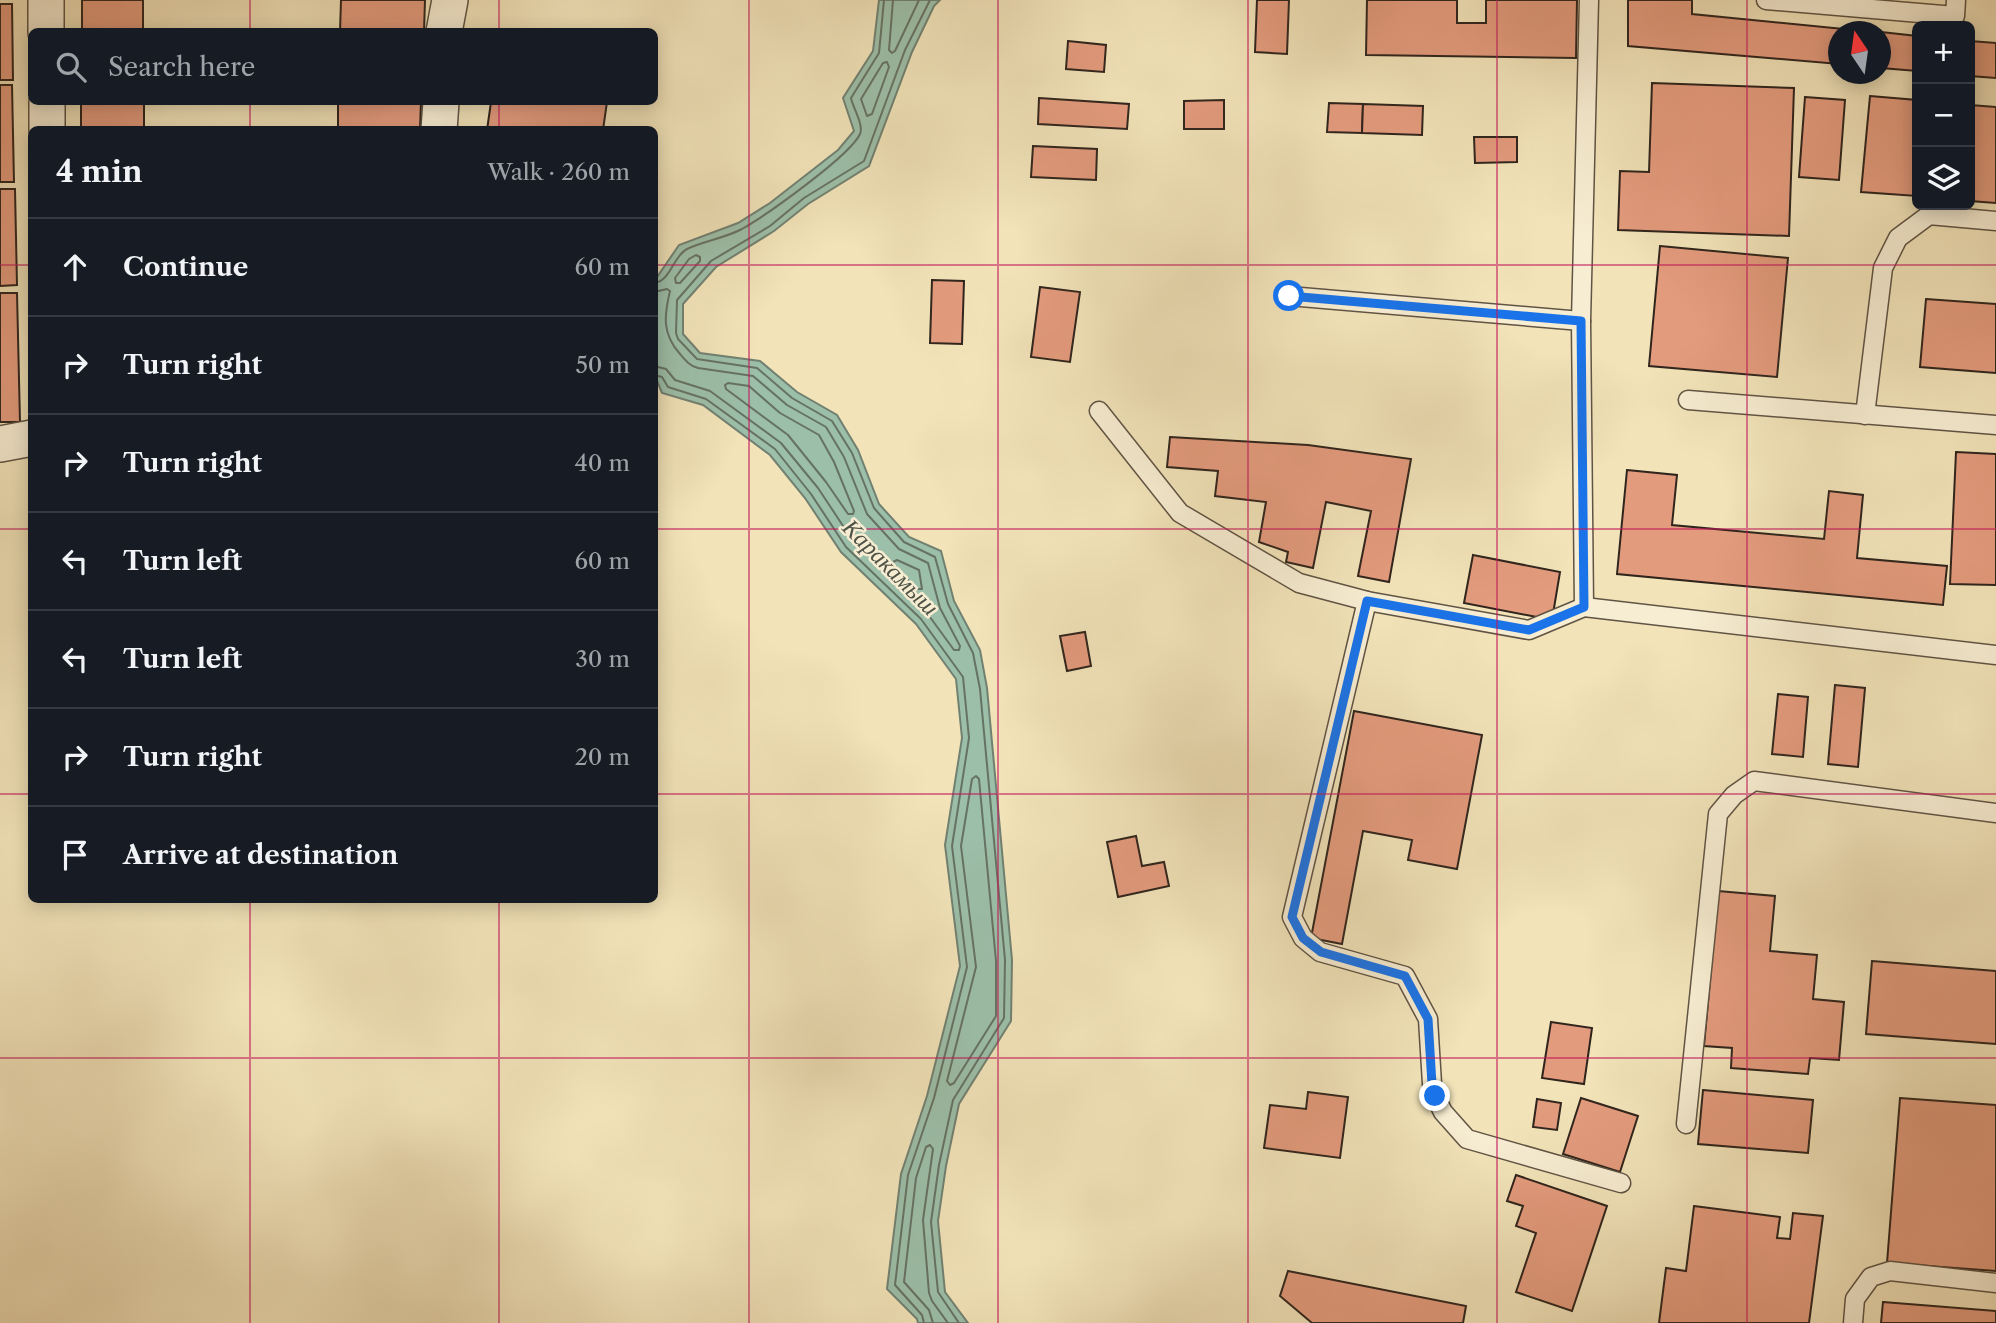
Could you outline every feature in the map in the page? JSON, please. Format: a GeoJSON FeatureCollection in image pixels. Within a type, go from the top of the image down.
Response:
{"type":"FeatureCollection","features":[{"type":"Feature","properties":{"kind":"street"},"geometry":{"type":"LineString","coordinates":[[46,0],[46,28]]}},
{"type":"Feature","properties":{"kind":"street"},"geometry":{"type":"LineString","coordinates":[[445,28],[450,0]]}},
{"type":"Feature","properties":{"kind":"street"},"geometry":{"type":"LineString","coordinates":[[47,105],[47,126]]}},
{"type":"Feature","properties":{"kind":"street"},"geometry":{"type":"LineString","coordinates":[[439,126],[441,105]]}},
{"type":"Feature","properties":{"kind":"street"},"geometry":{"type":"LineString","coordinates":[[0,444],[28,439]]}},
{"type":"Feature","properties":{"kind":"lane"},"geometry":{"type":"LineString","coordinates":[[1584,607],[1581,321],[1589,0]]}},
{"type":"Feature","properties":{"kind":"lane"},"geometry":{"type":"LineString","coordinates":[[1766,0],[1955,16],[1956,0]]}},
{"type":"Feature","properties":{"kind":"lane"},"geometry":{"type":"LineString","coordinates":[[1865,415],[1883,268],[1898,238],[1928,215],[1996,221]]}},
{"type":"Feature","properties":{"kind":"lane"},"geometry":{"type":"LineString","coordinates":[[1289,296],[1581,321]]}},
{"type":"Feature","properties":{"kind":"lane"},"geometry":{"type":"LineString","coordinates":[[1688,400],[1996,425]]}},
{"type":"Feature","properties":{"kind":"lane"},"geometry":{"type":"LineString","coordinates":[[1099,411],[1181,513],[1300,583],[1367,601],[1529,630],[1584,607],[1996,655]]}},
{"type":"Feature","properties":{"kind":"lane"},"geometry":{"type":"LineString","coordinates":[[1367,601],[1292,917],[1303,938],[1321,952],[1405,976],[1428,1019],[1435,1096],[1443,1112],[1467,1139],[1621,1183]]}},
{"type":"Feature","properties":{"kind":"lane"},"geometry":{"type":"LineString","coordinates":[[1686,1124],[1718,814],[1734,796],[1754,781],[1996,813]]}},
{"type":"Feature","properties":{"kind":"lane"},"geometry":{"type":"LineString","coordinates":[[1853,1323],[1855,1299],[1871,1277],[1890,1271],[1996,1283]]}},
{"type":"Feature","properties":{"kind":"water","name":"Каракамыш"},"geometry":{"type":"Polygon","coordinates":[[[879,0],[940,0],[934,6],[912,52],[869,166],[716,267],[683,304],[683,334],[700,353],[760,361],[797,392],[837,415],[858,450],[879,504],[909,537],[941,551],[954,601],[980,650],[987,688],[1012,960],[1011,1021],[959,1104],[938,1221],[945,1292],[968,1323],[918,1323],[887,1289],[901,1174],[927,1096],[960,966],[945,845],[962,738],[956,679],[916,624],[841,552],[805,498],[770,455],[703,405],[662,393],[658,383],[658,276],[679,245],[738,223],[770,203],[838,150],[854,131],[843,98],[873,51],[879,0]]]}},
{"type":"Feature","properties":{"kind":"building"},"geometry":{"type":"Polygon","coordinates":[[[82,0],[143,0],[143,28],[82,28],[82,0]]]}},
{"type":"Feature","properties":{"kind":"building"},"geometry":{"type":"Polygon","coordinates":[[[341,0],[425,0],[424,28],[340,28],[341,0]]]}},
{"type":"Feature","properties":{"kind":"building"},"geometry":{"type":"Polygon","coordinates":[[[1257,0],[1289,0],[1287,54],[1255,52],[1257,0]]]}},
{"type":"Feature","properties":{"kind":"building"},"geometry":{"type":"Polygon","coordinates":[[[1367,0],[1457,0],[1457,23],[1486,23],[1486,0],[1577,0],[1576,58],[1366,55],[1367,0]]]}},
{"type":"Feature","properties":{"kind":"building"},"geometry":{"type":"Polygon","coordinates":[[[1628,0],[1692,0],[1692,14],[1828,27],[1828,63],[1628,46],[1628,0]]]}},
{"type":"Feature","properties":{"kind":"building"},"geometry":{"type":"Polygon","coordinates":[[[0,4],[12,4],[13,80],[0,80],[0,4]]]}},
{"type":"Feature","properties":{"kind":"building"},"geometry":{"type":"Polygon","coordinates":[[[1891,33],[1912,35],[1912,71],[1891,69],[1891,33]]]}},
{"type":"Feature","properties":{"kind":"building"},"geometry":{"type":"Polygon","coordinates":[[[1068,41],[1106,45],[1104,72],[1066,69],[1068,41]]]}},
{"type":"Feature","properties":{"kind":"building"},"geometry":{"type":"Polygon","coordinates":[[[1975,41],[1996,43],[1996,78],[1975,76],[1975,41]]]}},
{"type":"Feature","properties":{"kind":"building"},"geometry":{"type":"Polygon","coordinates":[[[1652,83],[1794,88],[1789,236],[1618,230],[1620,171],[1649,172],[1652,83]]]}},
{"type":"Feature","properties":{"kind":"building"},"geometry":{"type":"Polygon","coordinates":[[[0,85],[12,85],[14,182],[0,182],[0,85]]]}},
{"type":"Feature","properties":{"kind":"building"},"geometry":{"type":"Polygon","coordinates":[[[1870,96],[1912,100],[1912,196],[1861,192],[1870,96]]]}},
{"type":"Feature","properties":{"kind":"building"},"geometry":{"type":"Polygon","coordinates":[[[1805,97],[1845,100],[1839,180],[1799,177],[1805,97]]]}},
{"type":"Feature","properties":{"kind":"building"},"geometry":{"type":"Polygon","coordinates":[[[1039,98],[1129,104],[1127,129],[1038,124],[1039,98]]]}},
{"type":"Feature","properties":{"kind":"building"},"geometry":{"type":"Polygon","coordinates":[[[1224,100],[1224,129],[1184,129],[1184,101],[1224,100]]]}},
{"type":"Feature","properties":{"kind":"building"},"geometry":{"type":"Polygon","coordinates":[[[1329,103],[1363,104],[1362,133],[1327,132],[1329,103]]]}},
{"type":"Feature","properties":{"kind":"building"},"geometry":{"type":"Polygon","coordinates":[[[1363,104],[1423,106],[1422,135],[1362,133],[1363,104]]]}},
{"type":"Feature","properties":{"kind":"building"},"geometry":{"type":"Polygon","coordinates":[[[81,105],[144,105],[144,126],[81,126],[81,105]]]}},
{"type":"Feature","properties":{"kind":"building"},"geometry":{"type":"Polygon","coordinates":[[[338,105],[421,105],[420,126],[338,126],[338,105]]]}},
{"type":"Feature","properties":{"kind":"building"},"geometry":{"type":"Polygon","coordinates":[[[491,105],[607,105],[604,126],[488,126],[491,105]]]}},
{"type":"Feature","properties":{"kind":"building"},"geometry":{"type":"Polygon","coordinates":[[[1975,105],[1996,107],[1996,203],[1975,201],[1975,105]]]}},
{"type":"Feature","properties":{"kind":"building"},"geometry":{"type":"Polygon","coordinates":[[[1474,137],[1517,137],[1517,162],[1475,163],[1474,137]]]}},
{"type":"Feature","properties":{"kind":"building"},"geometry":{"type":"Polygon","coordinates":[[[1033,146],[1097,149],[1096,180],[1031,177],[1033,146]]]}},
{"type":"Feature","properties":{"kind":"building"},"geometry":{"type":"Polygon","coordinates":[[[0,189],[15,189],[17,285],[0,286],[0,189]]]}},
{"type":"Feature","properties":{"kind":"building"},"geometry":{"type":"Polygon","coordinates":[[[1660,246],[1788,258],[1777,377],[1649,366],[1660,246]]]}},
{"type":"Feature","properties":{"kind":"building"},"geometry":{"type":"Polygon","coordinates":[[[932,280],[964,281],[962,344],[930,343],[932,280]]]}},
{"type":"Feature","properties":{"kind":"building"},"geometry":{"type":"Polygon","coordinates":[[[1040,287],[1080,292],[1070,362],[1031,357],[1040,287]]]}},
{"type":"Feature","properties":{"kind":"building"},"geometry":{"type":"Polygon","coordinates":[[[0,293],[17,293],[20,422],[0,422],[0,293]]]}},
{"type":"Feature","properties":{"kind":"building"},"geometry":{"type":"Polygon","coordinates":[[[1926,299],[1996,304],[1996,373],[1920,367],[1926,299]]]}},
{"type":"Feature","properties":{"kind":"building"},"geometry":{"type":"Polygon","coordinates":[[[1170,437],[1308,445],[1411,459],[1389,582],[1358,576],[1371,511],[1326,502],[1313,568],[1286,562],[1288,552],[1259,542],[1266,502],[1215,496],[1218,471],[1167,467],[1170,437]]]}},
{"type":"Feature","properties":{"kind":"building"},"geometry":{"type":"Polygon","coordinates":[[[1956,452],[1996,454],[1996,585],[1950,584],[1956,452]]]}},
{"type":"Feature","properties":{"kind":"building"},"geometry":{"type":"Polygon","coordinates":[[[1627,470],[1677,475],[1672,525],[1824,539],[1829,491],[1863,495],[1857,558],[1947,566],[1943,605],[1617,574],[1627,470]]]}},
{"type":"Feature","properties":{"kind":"building"},"geometry":{"type":"Polygon","coordinates":[[[1473,555],[1560,572],[1552,620],[1464,603],[1473,555]]]}},
{"type":"Feature","properties":{"kind":"building"},"geometry":{"type":"Polygon","coordinates":[[[1085,632],[1091,666],[1067,671],[1060,636],[1085,632]]]}},
{"type":"Feature","properties":{"kind":"building"},"geometry":{"type":"Polygon","coordinates":[[[1835,685],[1865,688],[1858,767],[1828,764],[1835,685]]]}},
{"type":"Feature","properties":{"kind":"building"},"geometry":{"type":"Polygon","coordinates":[[[1778,694],[1808,697],[1803,757],[1772,754],[1778,694]]]}},
{"type":"Feature","properties":{"kind":"building"},"geometry":{"type":"Polygon","coordinates":[[[1354,711],[1482,735],[1457,869],[1408,860],[1412,840],[1363,831],[1342,944],[1311,938],[1354,711]]]}},
{"type":"Feature","properties":{"kind":"building"},"geometry":{"type":"Polygon","coordinates":[[[1136,836],[1142,866],[1164,862],[1169,886],[1118,897],[1107,842],[1136,836]]]}},
{"type":"Feature","properties":{"kind":"building"},"geometry":{"type":"Polygon","coordinates":[[[1718,891],[1775,896],[1770,951],[1817,955],[1813,999],[1844,1002],[1839,1060],[1810,1058],[1808,1074],[1731,1068],[1732,1048],[1704,1046],[1718,891]]]}},
{"type":"Feature","properties":{"kind":"building"},"geometry":{"type":"Polygon","coordinates":[[[1872,961],[1996,971],[1996,1044],[1866,1034],[1872,961]]]}},
{"type":"Feature","properties":{"kind":"building"},"geometry":{"type":"Polygon","coordinates":[[[1551,1022],[1592,1028],[1584,1084],[1542,1078],[1551,1022]]]}},
{"type":"Feature","properties":{"kind":"building"},"geometry":{"type":"Polygon","coordinates":[[[1703,1090],[1813,1100],[1808,1153],[1698,1144],[1703,1090]]]}},
{"type":"Feature","properties":{"kind":"building"},"geometry":{"type":"Polygon","coordinates":[[[1308,1092],[1348,1097],[1340,1158],[1264,1148],[1270,1105],[1306,1109],[1308,1092]]]}},
{"type":"Feature","properties":{"kind":"building"},"geometry":{"type":"Polygon","coordinates":[[[1581,1098],[1638,1116],[1620,1172],[1563,1154],[1581,1098]]]}},
{"type":"Feature","properties":{"kind":"building"},"geometry":{"type":"Polygon","coordinates":[[[1900,1098],[1996,1105],[1996,1271],[1887,1263],[1900,1098]]]}},
{"type":"Feature","properties":{"kind":"building"},"geometry":{"type":"Polygon","coordinates":[[[1537,1099],[1561,1103],[1557,1130],[1533,1127],[1537,1099]]]}},
{"type":"Feature","properties":{"kind":"building"},"geometry":{"type":"Polygon","coordinates":[[[1516,1175],[1607,1206],[1572,1311],[1516,1292],[1536,1233],[1516,1226],[1523,1206],[1507,1201],[1516,1175]]]}},
{"type":"Feature","properties":{"kind":"building"},"geometry":{"type":"Polygon","coordinates":[[[1694,1206],[1780,1217],[1777,1238],[1790,1239],[1793,1213],[1823,1216],[1809,1323],[1659,1323],[1666,1268],[1686,1271],[1694,1206]]]}},
{"type":"Feature","properties":{"kind":"building"},"geometry":{"type":"Polygon","coordinates":[[[1288,1271],[1466,1306],[1463,1323],[1312,1323],[1280,1296],[1288,1271]]]}},
{"type":"Feature","properties":{"kind":"building"},"geometry":{"type":"Polygon","coordinates":[[[1883,1302],[1996,1311],[1996,1323],[1881,1323],[1883,1302]]]}},
{"type":"Feature","properties":{"kind":"route"},"geometry":{"type":"LineString","coordinates":[[1289,296],[1581,321],[1584,607],[1529,630],[1367,601],[1292,917],[1303,938],[1321,952],[1405,976],[1428,1019],[1435,1096]]}}]}
